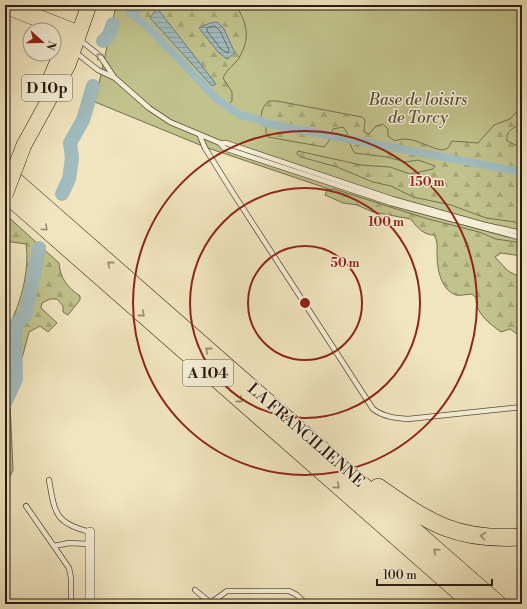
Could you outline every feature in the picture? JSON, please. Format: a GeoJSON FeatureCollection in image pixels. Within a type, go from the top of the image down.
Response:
{"type":"FeatureCollection","features":[{"type":"Feature","properties":{"kind":"highway"},"geometry":{"type":"LineString","coordinates":[[5,5],[69,40]]}},
{"type":"Feature","properties":{"kind":"highway"},"geometry":{"type":"LineString","coordinates":[[5,16],[22,23]]}},
{"type":"Feature","properties":{"kind":"highway"},"geometry":{"type":"LineString","coordinates":[[5,161],[35,187],[41,204]]}},
{"type":"Feature","properties":{"kind":"highway","name":"LA FRANCILIENNE"},"geometry":{"type":"LineString","coordinates":[[5,172],[498,604]]}},
{"type":"Feature","properties":{"kind":"highway","name":"LA FRANCILIENNE"},"geometry":{"type":"LineString","coordinates":[[8,198],[401,543],[473,604]]}},
{"type":"Feature","properties":{"kind":"highway"},"geometry":{"type":"LineString","coordinates":[[343,468],[357,472],[413,512],[438,526],[486,537],[522,537]]}},
{"type":"Feature","properties":{"kind":"highway"},"geometry":{"type":"LineString","coordinates":[[401,543],[411,562],[455,604]]}},
{"type":"Feature","properties":{"kind":"main road","name":"D 10p"},"geometry":{"type":"LineString","coordinates":[[8,198],[24,145],[59,84],[69,40],[81,5]]}},
{"type":"Feature","properties":{"kind":"main road","name":"D 10p"},"geometry":{"type":"LineString","coordinates":[[69,40],[89,5]]}},
{"type":"Feature","properties":{"kind":"street"},"geometry":{"type":"LineString","coordinates":[[90,532],[90,604]]}},
{"type":"Feature","properties":{"kind":"lane"},"geometry":{"type":"LineString","coordinates":[[69,40],[98,70],[115,78]]}},
{"type":"Feature","properties":{"kind":"lane"},"geometry":{"type":"LineString","coordinates":[[69,40],[100,56],[115,78],[164,119],[200,136],[220,143],[226,143],[392,199],[466,220],[522,233]]}},
{"type":"Feature","properties":{"kind":"lane"},"geometry":{"type":"LineString","coordinates":[[200,136],[205,148],[233,193],[373,409],[381,414],[394,418],[408,419],[522,407]]}},
{"type":"Feature","properties":{"kind":"lane"},"geometry":{"type":"LineString","coordinates":[[220,143],[224,148],[392,203],[522,238]]}},
{"type":"Feature","properties":{"kind":"lane"},"geometry":{"type":"LineString","coordinates":[[49,480],[53,503],[59,518],[75,528],[90,532]]}},
{"type":"Feature","properties":{"kind":"lane"},"geometry":{"type":"LineString","coordinates":[[26,506],[68,568],[71,578],[71,604]]}},
{"type":"Feature","properties":{"kind":"lane"},"geometry":{"type":"LineString","coordinates":[[54,546],[69,543],[90,544]]}},
{"type":"Feature","properties":{"kind":"lane"},"geometry":{"type":"LineString","coordinates":[[195,590],[211,603],[227,591],[289,591],[298,596],[306,604]]}},
{"type":"Feature","properties":{"kind":"green space","name":"Base de loisirs de Torcy"},"geometry":{"type":"Polygon","coordinates":[[[116,5],[522,5],[522,247],[373,204],[205,147],[95,102],[116,5]]]}},
{"type":"Feature","properties":{"kind":"green space"},"geometry":{"type":"Polygon","coordinates":[[[121,5],[236,5],[243,18],[246,37],[243,50],[239,58],[227,71],[223,78],[232,92],[232,101],[227,105],[218,100],[147,26],[121,5]]]}},
{"type":"Feature","properties":{"kind":"green space"},"geometry":{"type":"Polygon","coordinates":[[[269,101],[277,101],[362,117],[365,120],[364,132],[369,134],[376,126],[383,124],[388,129],[388,136],[395,141],[401,139],[413,140],[443,150],[448,148],[452,141],[478,143],[494,125],[510,119],[522,106],[522,123],[509,132],[507,135],[507,141],[522,148],[522,227],[515,222],[486,218],[451,205],[413,197],[391,186],[373,182],[337,167],[301,157],[297,154],[298,151],[361,165],[390,167],[410,174],[433,169],[435,166],[418,160],[406,162],[387,157],[355,153],[343,127],[333,129],[329,141],[324,147],[268,137],[266,128],[261,123],[261,113],[269,101]]]}},
{"type":"Feature","properties":{"kind":"green space"},"geometry":{"type":"Polygon","coordinates":[[[334,189],[428,219],[479,232],[496,239],[522,243],[522,256],[501,253],[495,257],[508,271],[522,278],[522,333],[517,334],[510,329],[501,332],[484,318],[478,309],[476,298],[472,294],[456,295],[446,288],[440,277],[437,259],[437,244],[434,235],[427,234],[421,230],[411,219],[373,212],[357,205],[343,203],[325,195],[327,190],[334,189]]]}},
{"type":"Feature","properties":{"kind":"green space"},"geometry":{"type":"Polygon","coordinates":[[[5,214],[59,263],[65,282],[80,296],[80,300],[68,315],[63,312],[63,306],[57,299],[50,299],[42,303],[41,308],[57,323],[48,332],[40,326],[29,332],[10,403],[13,470],[5,487],[5,331],[15,312],[23,289],[27,266],[27,254],[26,244],[5,241],[5,214]]]}},
{"type":"Feature","properties":{"kind":"water"},"geometry":{"type":"Polygon","coordinates":[[[157,8],[216,84],[212,86],[150,18],[157,8]]]}},
{"type":"Feature","properties":{"kind":"water"},"geometry":{"type":"Polygon","coordinates":[[[217,22],[224,29],[235,53],[227,59],[218,52],[199,28],[210,23],[217,22]]]}},
{"type":"Feature","properties":{"kind":"waterway"},"geometry":{"type":"LineString","coordinates":[[133,12],[137,5]]}},
{"type":"Feature","properties":{"kind":"waterway"},"geometry":{"type":"LineString","coordinates":[[133,12],[134,16],[147,26],[218,100],[240,115],[260,120],[264,123],[522,172]]}},
{"type":"Feature","properties":{"kind":"waterway"},"geometry":{"type":"LineString","coordinates":[[103,41],[109,35],[113,24]]}},
{"type":"Feature","properties":{"kind":"waterway"},"geometry":{"type":"LineString","coordinates":[[62,194],[69,179],[72,158],[70,143],[83,120],[93,86]]}},
{"type":"Feature","properties":{"kind":"waterway"},"geometry":{"type":"LineString","coordinates":[[5,403],[16,379],[15,340],[17,323],[26,314],[39,248]]}}]}
